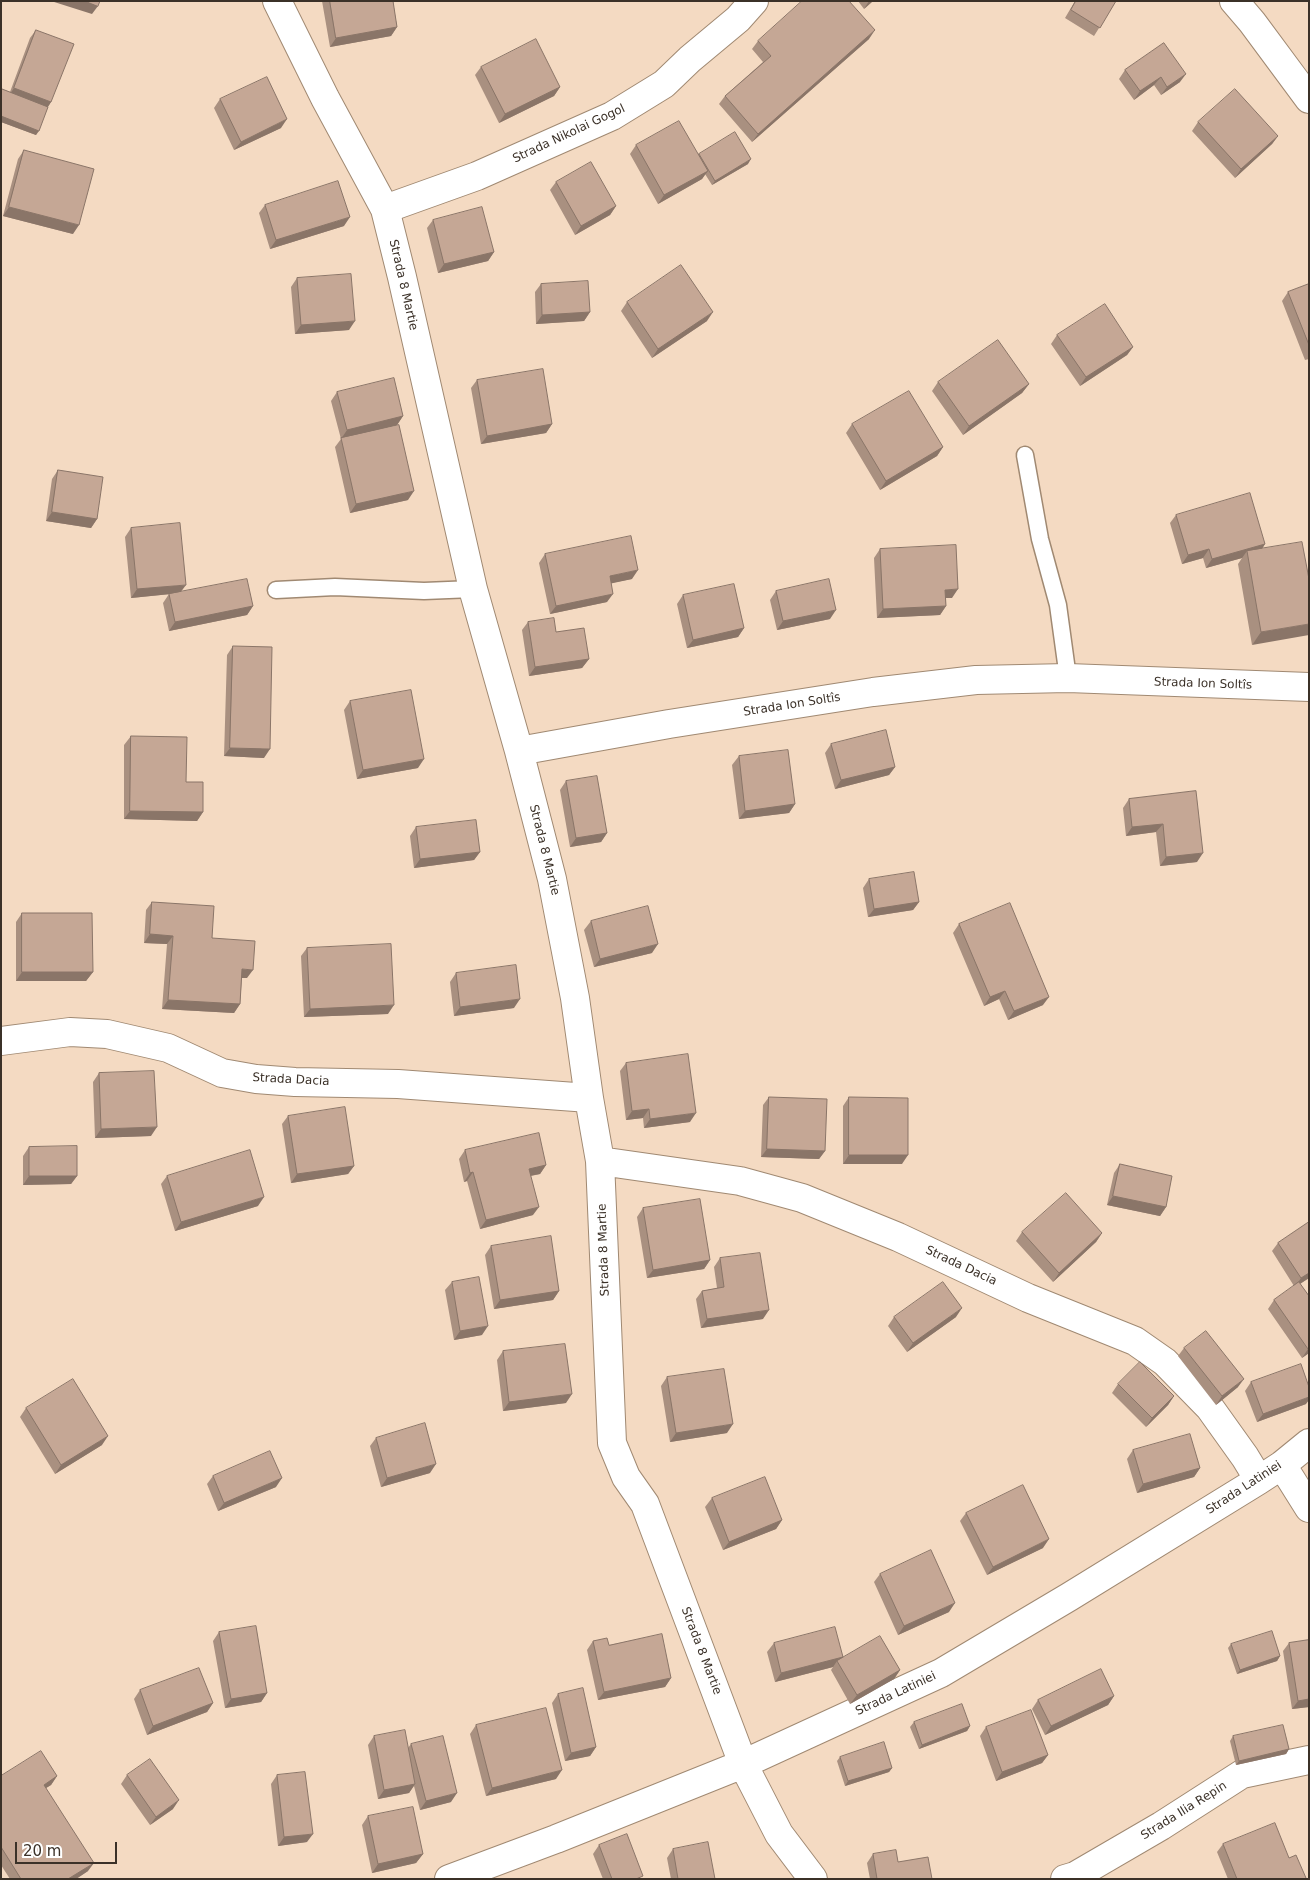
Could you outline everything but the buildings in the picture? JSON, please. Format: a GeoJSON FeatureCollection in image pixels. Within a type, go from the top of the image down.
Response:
{"type":"FeatureCollection","features":[{"type":"Feature","properties":{"kind":"street","name":"Strada 8 Martie"},"geometry":{"type":"LineString","coordinates":[[277,1],[324,98],[384,209],[404,286],[473,589],[519,751],[552,879],[576,998],[589,1098],[600,1161],[612,1443],[626,1477],[645,1504],[743,1764],[779,1834],[813,1879]]}},
{"type":"Feature","properties":{"kind":"street","name":"Strada Nikolai Gogol"},"geometry":{"type":"LineString","coordinates":[[384,209],[477,176],[612,116],[664,84],[690,59],[738,19],[754,1]]}},
{"type":"Feature","properties":{"kind":"street"},"geometry":{"type":"LineString","coordinates":[[1234,1],[1252,22],[1309,99]]}},
{"type":"Feature","properties":{"kind":"street","name":"Strada Ion Soltîs"},"geometry":{"type":"LineString","coordinates":[[519,751],[669,724],[873,692],[976,680],[1068,678],[1309,687]]}},
{"type":"Feature","properties":{"kind":"street","name":"Strada Dacia"},"geometry":{"type":"LineString","coordinates":[[1,1040],[70,1032],[107,1034],[168,1048],[222,1073],[256,1079],[295,1082],[398,1084],[589,1098]]}},
{"type":"Feature","properties":{"kind":"street","name":"Strada Dacia"},"geometry":{"type":"LineString","coordinates":[[600,1161],[740,1181],[802,1198],[898,1237],[1028,1298],[1135,1340],[1165,1362],[1210,1408],[1259,1480]]}},
{"type":"Feature","properties":{"kind":"street","name":"Strada Latiniei"},"geometry":{"type":"LineString","coordinates":[[449,1879],[556,1839],[743,1764],[941,1673],[1259,1480],[1282,1465],[1309,1443]]}},
{"type":"Feature","properties":{"kind":"street"},"geometry":{"type":"LineString","coordinates":[[1282,1465],[1309,1508]]}},
{"type":"Feature","properties":{"kind":"street","name":"Strada Ilia Repin"},"geometry":{"type":"LineString","coordinates":[[1066,1879],[1076,1876],[1161,1826],[1242,1774],[1309,1760]]}},
{"type":"Feature","properties":{"kind":"lane"},"geometry":{"type":"LineString","coordinates":[[1025,455],[1040,539],[1058,605],[1068,678]]}},
{"type":"Feature","properties":{"kind":"lane"},"geometry":{"type":"LineString","coordinates":[[276,590],[335,587],[424,591],[473,589]]}}]}
